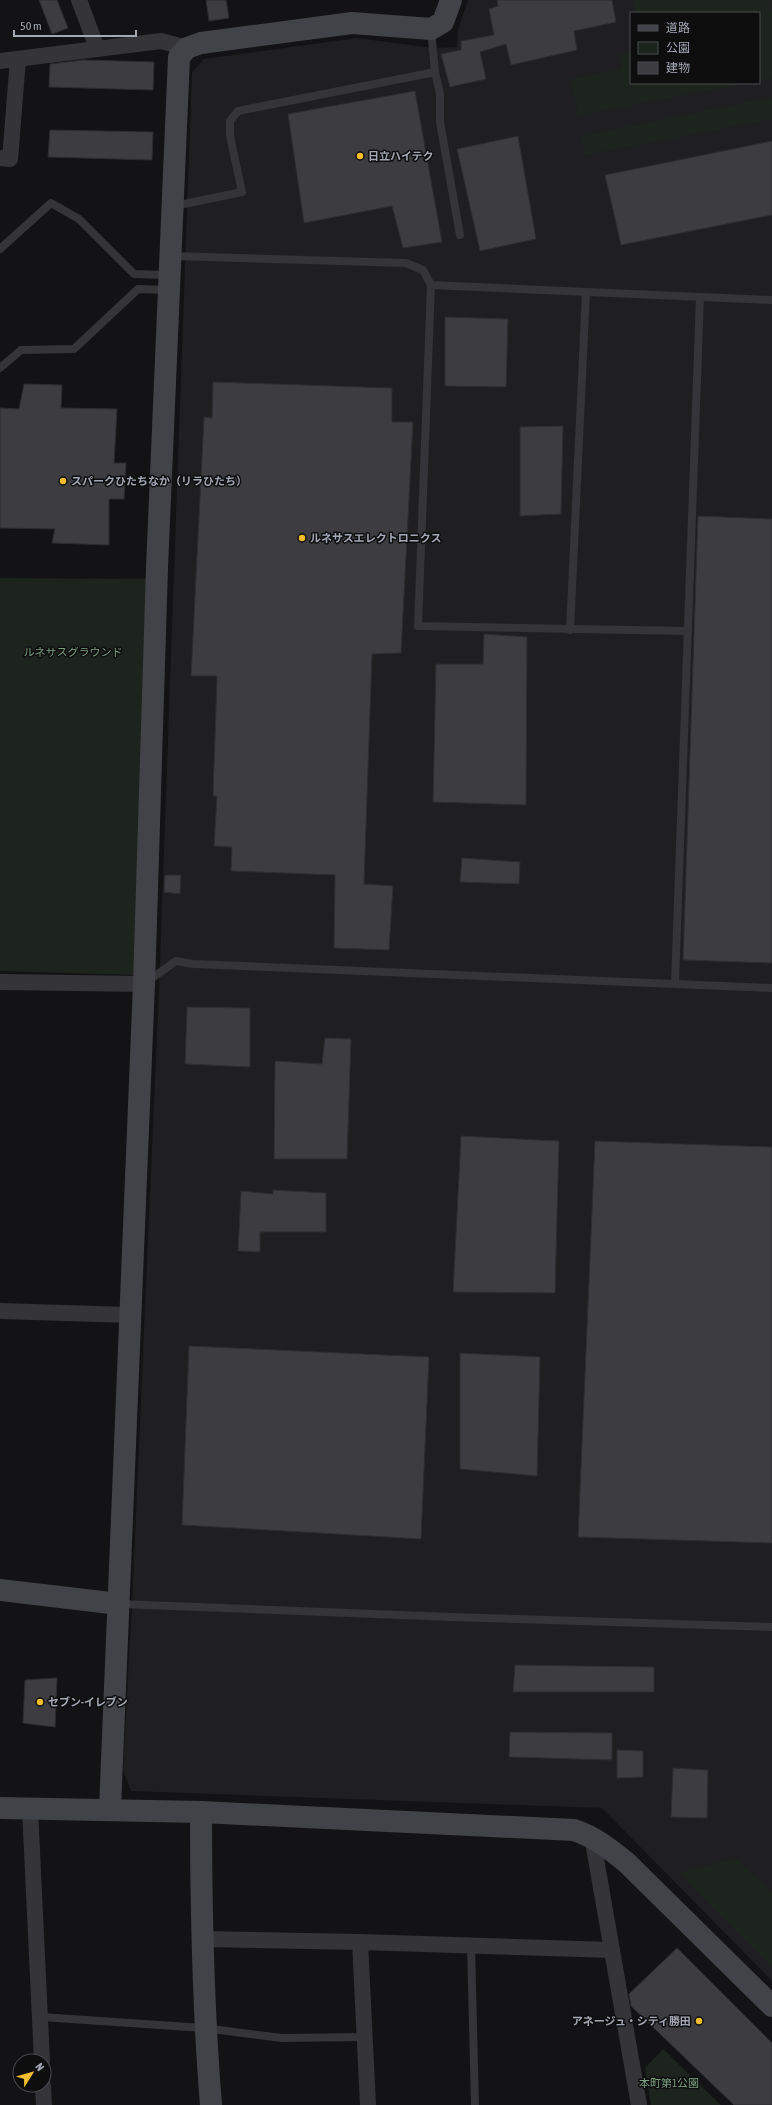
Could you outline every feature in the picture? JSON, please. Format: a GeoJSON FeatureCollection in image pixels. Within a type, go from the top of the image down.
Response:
{"type":"FeatureCollection","features":[{"type":"Feature","properties":{"kind":"street"},"geometry":{"type":"LineString","coordinates":[[78,0],[97,48]]}},
{"type":"Feature","properties":{"kind":"street"},"geometry":{"type":"LineString","coordinates":[[110,1809],[120,1604],[144,984],[157,576],[179,57],[187,48],[201,43],[352,23],[431,28],[443,22],[451,0]]}},
{"type":"Feature","properties":{"kind":"street"},"geometry":{"type":"LineString","coordinates":[[0,61],[160,41],[187,48]]}},
{"type":"Feature","properties":{"kind":"street"},"geometry":{"type":"LineString","coordinates":[[0,158],[10,158],[18,59]]}},
{"type":"Feature","properties":{"kind":"street"},"geometry":{"type":"LineString","coordinates":[[0,982],[144,984]]}},
{"type":"Feature","properties":{"kind":"street"},"geometry":{"type":"LineString","coordinates":[[0,1311],[130,1315]]}},
{"type":"Feature","properties":{"kind":"street"},"geometry":{"type":"LineString","coordinates":[[0,1590],[120,1604]]}},
{"type":"Feature","properties":{"kind":"street"},"geometry":{"type":"LineString","coordinates":[[0,1808],[201,1812],[574,1830],[592,1836],[627,1863],[772,2006]]}},
{"type":"Feature","properties":{"kind":"street"},"geometry":{"type":"LineString","coordinates":[[30,1809],[42,2053]]}},
{"type":"Feature","properties":{"kind":"street"},"geometry":{"type":"LineString","coordinates":[[201,1812],[201,1939],[204,2028],[211,2105]]}},
{"type":"Feature","properties":{"kind":"street"},"geometry":{"type":"LineString","coordinates":[[592,1836],[639,2105]]}},
{"type":"Feature","properties":{"kind":"street"},"geometry":{"type":"LineString","coordinates":[[201,1939],[360,1942],[612,1950]]}},
{"type":"Feature","properties":{"kind":"street"},"geometry":{"type":"LineString","coordinates":[[360,1942],[366,2037],[368,2105]]}},
{"type":"Feature","properties":{"kind":"street"},"geometry":{"type":"LineString","coordinates":[[43,2093],[44,2105]]}},
{"type":"Feature","properties":{"kind":"lane"},"geometry":{"type":"LineString","coordinates":[[431,28],[435,72],[440,94],[440,122],[460,235]]}},
{"type":"Feature","properties":{"kind":"lane"},"geometry":{"type":"LineString","coordinates":[[173,206],[242,192],[230,136],[230,121],[238,111],[435,72]]}},
{"type":"Feature","properties":{"kind":"lane"},"geometry":{"type":"LineString","coordinates":[[0,249],[51,203],[79,220],[134,274],[170,274],[406,263],[423,270],[431,285],[418,626],[687,631]]}},
{"type":"Feature","properties":{"kind":"lane"},"geometry":{"type":"LineString","coordinates":[[0,368],[20,350],[74,349],[138,289],[170,274]]}},
{"type":"Feature","properties":{"kind":"lane"},"geometry":{"type":"LineString","coordinates":[[431,285],[772,300]]}},
{"type":"Feature","properties":{"kind":"lane"},"geometry":{"type":"LineString","coordinates":[[570,630],[586,292]]}},
{"type":"Feature","properties":{"kind":"lane"},"geometry":{"type":"LineString","coordinates":[[676,983],[687,631],[700,297]]}},
{"type":"Feature","properties":{"kind":"lane"},"geometry":{"type":"LineString","coordinates":[[144,984],[176,961],[194,964],[404,974],[676,983],[772,988]]}},
{"type":"Feature","properties":{"kind":"lane"},"geometry":{"type":"LineString","coordinates":[[120,1604],[451,1617],[772,1627]]}},
{"type":"Feature","properties":{"kind":"lane"},"geometry":{"type":"LineString","coordinates":[[471,1946],[475,2105]]}},
{"type":"Feature","properties":{"kind":"lane"},"geometry":{"type":"LineString","coordinates":[[41,2017],[204,2028],[282,2038],[366,2037]]}},
{"type":"Feature","properties":{"kind":"shaded area"},"geometry":{"type":"Polygon","coordinates":[[[468,0],[772,0],[772,1981],[602,1808],[131,1791],[123,1770],[132,1605],[159,989],[192,72],[204,59],[357,38],[433,48],[457,47],[458,29],[468,0]]]}},
{"type":"Feature","properties":{"kind":"green space"},"geometry":{"type":"Polygon","coordinates":[[[633,0],[769,0],[772,15],[772,79],[760,81],[760,12],[635,12],[633,0]]]}},
{"type":"Feature","properties":{"kind":"green space"},"geometry":{"type":"Polygon","coordinates":[[[630,52],[630,84],[744,84],[578,115],[571,79],[622,69],[619,55],[630,52]]]}},
{"type":"Feature","properties":{"kind":"green space"},"geometry":{"type":"Polygon","coordinates":[[[772,97],[772,119],[585,155],[582,136],[772,97]]]}},
{"type":"Feature","properties":{"kind":"green space","name":"ルネサスグラウンド"},"geometry":{"type":"Polygon","coordinates":[[[0,578],[149,579],[136,975],[0,971],[0,578]]]}},
{"type":"Feature","properties":{"kind":"green space"},"geometry":{"type":"Polygon","coordinates":[[[735,1858],[772,1892],[772,1967],[679,1873],[735,1858]]]}},
{"type":"Feature","properties":{"kind":"green space","name":"本町第1公園"},"geometry":{"type":"Polygon","coordinates":[[[663,2049],[721,2105],[651,2105],[645,2068],[663,2049]]]}},
{"type":"Feature","properties":{"kind":"building"},"geometry":{"type":"Polygon","coordinates":[[[39,0],[57,0],[68,28],[52,34],[39,0]]]}},
{"type":"Feature","properties":{"kind":"building"},"geometry":{"type":"Polygon","coordinates":[[[206,0],[226,0],[229,18],[209,21],[206,0]]]}},
{"type":"Feature","properties":{"kind":"building"},"geometry":{"type":"Polygon","coordinates":[[[497,0],[612,0],[616,22],[574,31],[577,50],[511,65],[506,44],[480,52],[486,79],[450,87],[441,54],[461,50],[461,41],[494,35],[489,9],[498,6],[497,0]]]}},
{"type":"Feature","properties":{"kind":"building"},"geometry":{"type":"Polygon","coordinates":[[[83,60],[154,62],[153,90],[49,87],[50,64],[83,60]]]}},
{"type":"Feature","properties":{"kind":"building","name":"日立ハイテク"},"geometry":{"type":"Polygon","coordinates":[[[415,91],[442,242],[403,248],[392,206],[304,223],[288,114],[415,91]]]}},
{"type":"Feature","properties":{"kind":"building"},"geometry":{"type":"Polygon","coordinates":[[[50,130],[153,132],[152,160],[48,157],[50,130]]]}},
{"type":"Feature","properties":{"kind":"building"},"geometry":{"type":"Polygon","coordinates":[[[518,136],[536,239],[480,251],[457,149],[518,136]]]}},
{"type":"Feature","properties":{"kind":"building"},"geometry":{"type":"Polygon","coordinates":[[[772,141],[772,215],[621,245],[605,175],[772,141]]]}},
{"type":"Feature","properties":{"kind":"building"},"geometry":{"type":"Polygon","coordinates":[[[445,317],[508,319],[506,387],[445,386],[445,317]]]}},
{"type":"Feature","properties":{"kind":"building","name":"ルネサスエレクトロニクス"},"geometry":{"type":"Polygon","coordinates":[[[213,382],[392,388],[392,422],[413,422],[401,653],[372,654],[364,884],[393,886],[389,950],[334,948],[335,875],[231,871],[232,847],[214,846],[217,796],[213,796],[217,676],[191,676],[204,417],[212,418],[213,382]]]}},
{"type":"Feature","properties":{"kind":"building","name":"スパークひたちなか（リラひたち）"},"geometry":{"type":"Polygon","coordinates":[[[24,384],[62,385],[61,408],[117,409],[114,463],[126,463],[124,499],[109,499],[109,545],[52,543],[55,529],[0,528],[0,408],[19,409],[24,384]]]}},
{"type":"Feature","properties":{"kind":"building"},"geometry":{"type":"Polygon","coordinates":[[[563,426],[561,514],[520,516],[520,427],[563,426]]]}},
{"type":"Feature","properties":{"kind":"building"},"geometry":{"type":"Polygon","coordinates":[[[698,516],[772,519],[772,963],[683,960],[698,516]]]}},
{"type":"Feature","properties":{"kind":"building"},"geometry":{"type":"Polygon","coordinates":[[[484,634],[527,637],[526,805],[433,802],[436,664],[483,664],[484,634]]]}},
{"type":"Feature","properties":{"kind":"building"},"geometry":{"type":"Polygon","coordinates":[[[462,858],[520,862],[519,884],[460,882],[462,858]]]}},
{"type":"Feature","properties":{"kind":"building"},"geometry":{"type":"Polygon","coordinates":[[[165,875],[181,875],[180,894],[164,892],[165,875]]]}},
{"type":"Feature","properties":{"kind":"building"},"geometry":{"type":"Polygon","coordinates":[[[187,1007],[250,1008],[250,1067],[185,1064],[187,1007]]]}},
{"type":"Feature","properties":{"kind":"building"},"geometry":{"type":"Polygon","coordinates":[[[325,1038],[351,1039],[347,1159],[274,1159],[275,1061],[322,1064],[325,1038]]]}},
{"type":"Feature","properties":{"kind":"building"},"geometry":{"type":"Polygon","coordinates":[[[461,1136],[559,1141],[555,1293],[453,1292],[461,1136]]]}},
{"type":"Feature","properties":{"kind":"building"},"geometry":{"type":"Polygon","coordinates":[[[595,1141],[772,1147],[772,1543],[578,1537],[595,1141]]]}},
{"type":"Feature","properties":{"kind":"building"},"geometry":{"type":"Polygon","coordinates":[[[273,1190],[326,1193],[326,1232],[260,1232],[260,1252],[238,1251],[241,1191],[273,1194],[273,1190]]]}},
{"type":"Feature","properties":{"kind":"building"},"geometry":{"type":"Polygon","coordinates":[[[189,1346],[429,1357],[421,1539],[182,1525],[189,1346]]]}},
{"type":"Feature","properties":{"kind":"building"},"geometry":{"type":"Polygon","coordinates":[[[460,1353],[540,1357],[537,1476],[460,1469],[460,1353]]]}},
{"type":"Feature","properties":{"kind":"building"},"geometry":{"type":"Polygon","coordinates":[[[515,1665],[654,1667],[654,1692],[513,1692],[515,1665]]]}},
{"type":"Feature","properties":{"kind":"building","name":"セブン-イレブン"},"geometry":{"type":"Polygon","coordinates":[[[57,1678],[55,1727],[23,1723],[25,1680],[57,1678]]]}},
{"type":"Feature","properties":{"kind":"building"},"geometry":{"type":"Polygon","coordinates":[[[510,1732],[612,1733],[612,1760],[509,1757],[510,1732]]]}},
{"type":"Feature","properties":{"kind":"building"},"geometry":{"type":"Polygon","coordinates":[[[617,1750],[643,1751],[643,1777],[617,1778],[617,1750]]]}},
{"type":"Feature","properties":{"kind":"building"},"geometry":{"type":"Polygon","coordinates":[[[673,1768],[708,1770],[707,1818],[671,1817],[673,1768]]]}},
{"type":"Feature","properties":{"kind":"building","name":"アネージュ・シティ勝田"},"geometry":{"type":"Polygon","coordinates":[[[677,1948],[772,2043],[772,2105],[734,2105],[631,2006],[629,1994],[677,1948]]]}},
{"type":"Feature","properties":{"kind":"place","name":"日立ハイテク"},"geometry":{"type":"Point","coordinates":[360,156]}},
{"type":"Feature","properties":{"kind":"place","name":"スパークひたちなか（リラひたち）"},"geometry":{"type":"Point","coordinates":[63,481]}},
{"type":"Feature","properties":{"kind":"place","name":"ルネサスエレクトロニクス"},"geometry":{"type":"Point","coordinates":[302,538]}},
{"type":"Feature","properties":{"kind":"place","name":"セブン-イレブン"},"geometry":{"type":"Point","coordinates":[40,1702]}},
{"type":"Feature","properties":{"kind":"place","name":"アネージュ・シティ勝田"},"geometry":{"type":"Point","coordinates":[699,2021]}}]}
